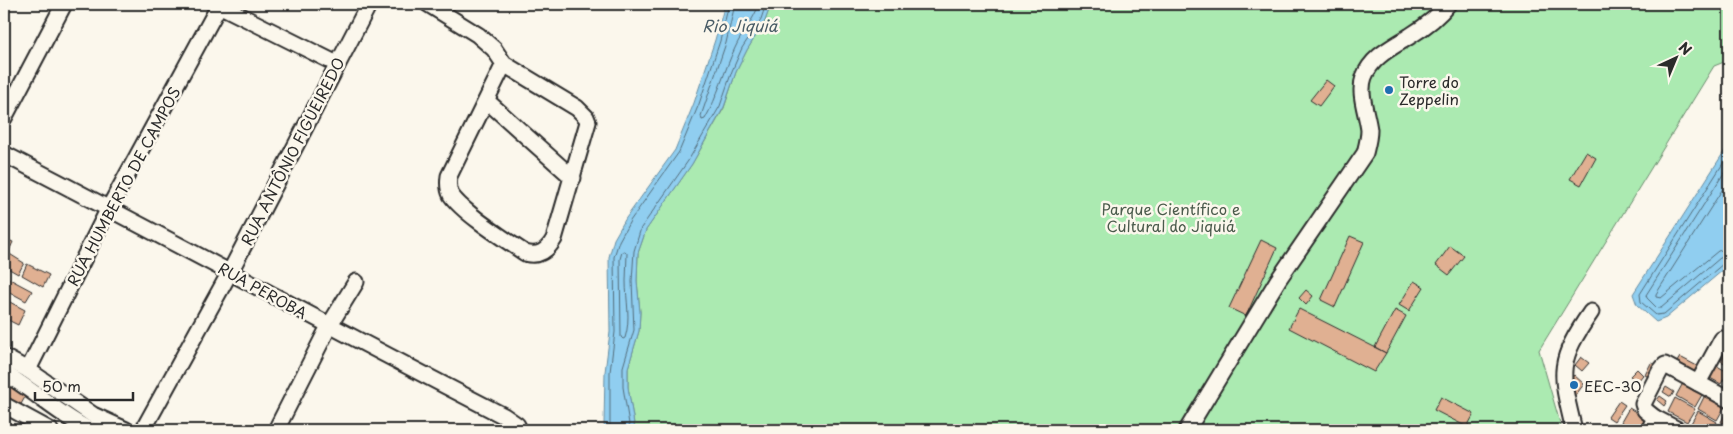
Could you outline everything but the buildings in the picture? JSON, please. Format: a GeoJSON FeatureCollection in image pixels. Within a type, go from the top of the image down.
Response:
{"type":"FeatureCollection","features":[{"type":"Feature","properties":{"kind":"street"},"geometry":{"type":"LineString","coordinates":[[4,118],[64,4]]}},
{"type":"Feature","properties":{"kind":"street"},"geometry":{"type":"LineString","coordinates":[[220,4],[338,64]]}},
{"type":"Feature","properties":{"kind":"street","name":"RUA HUMBERTO DE CAMPOS"},"geometry":{"type":"LineString","coordinates":[[28,370],[109,208],[220,4]]}},
{"type":"Feature","properties":{"kind":"street","name":"RUA ANTÔNIO FIGUEIREDO"},"geometry":{"type":"LineString","coordinates":[[143,430],[230,272],[369,4]]}},
{"type":"Feature","properties":{"kind":"street"},"geometry":{"type":"LineString","coordinates":[[428,4],[478,35],[494,49],[504,64],[577,108],[586,117],[588,126],[554,239],[540,254],[525,253],[479,220],[457,201],[449,190],[449,176],[504,64]]}},
{"type":"Feature","properties":{"kind":"street"},"geometry":{"type":"LineString","coordinates":[[1190,428],[1278,280],[1365,153],[1369,131],[1362,86],[1369,68],[1387,50],[1425,26],[1448,4]]}},
{"type":"Feature","properties":{"kind":"street"},"geometry":{"type":"LineString","coordinates":[[487,101],[573,178]]}},
{"type":"Feature","properties":{"kind":"street","name":"RUA PEROBA"},"geometry":{"type":"LineString","coordinates":[[4,154],[329,326],[504,416],[517,425],[519,430]]}},
{"type":"Feature","properties":{"kind":"street"},"geometry":{"type":"LineString","coordinates":[[276,430],[329,326],[356,282]]}},
{"type":"Feature","properties":{"kind":"street"},"geometry":{"type":"LineString","coordinates":[[1574,430],[1564,393],[1563,365],[1574,336],[1591,312]]}},
{"type":"Feature","properties":{"kind":"street"},"geometry":{"type":"LineString","coordinates":[[1698,383],[1727,336]]}},
{"type":"Feature","properties":{"kind":"street"},"geometry":{"type":"LineString","coordinates":[[4,357],[28,370],[93,415],[126,430]]}},
{"type":"Feature","properties":{"kind":"street"},"geometry":{"type":"LineString","coordinates":[[1678,430],[1652,424],[1643,404],[1662,367],[1665,365],[1670,366],[1729,400]]}},
{"type":"Feature","properties":{"kind":"street"},"geometry":{"type":"LineString","coordinates":[[4,373],[90,430]]}},
{"type":"Feature","properties":{"kind":"street"},"geometry":{"type":"LineString","coordinates":[[4,405],[50,430]]}},
{"type":"Feature","properties":{"kind":"green space","name":"Parque Científico e Cultural do Jiquiá"},"geometry":{"type":"Polygon","coordinates":[[[771,4],[1729,4],[1729,60],[1714,66],[1539,350],[1562,430],[635,430],[628,388],[628,368],[639,331],[638,253],[646,230],[692,164],[724,108],[736,72],[765,21],[771,4]]]}},
{"type":"Feature","properties":{"kind":"water","name":"Rio Jiquiá"},"geometry":{"type":"Polygon","coordinates":[[[725,4],[771,4],[765,21],[736,72],[724,107],[692,164],[646,230],[638,253],[639,331],[628,368],[628,387],[635,430],[605,430],[605,372],[610,332],[609,257],[614,239],[626,218],[675,150],[694,103],[725,4]]]}},
{"type":"Feature","properties":{"kind":"water"},"geometry":{"type":"Polygon","coordinates":[[[1729,144],[1729,265],[1666,318],[1656,322],[1637,305],[1633,294],[1729,144]]]}},
{"type":"Feature","properties":{"kind":"place","name":"Torre do Zeppelin"},"geometry":{"type":"Point","coordinates":[1389,90]}},
{"type":"Feature","properties":{"kind":"place","name":"EEC-30"},"geometry":{"type":"Point","coordinates":[1574,385]}}]}
